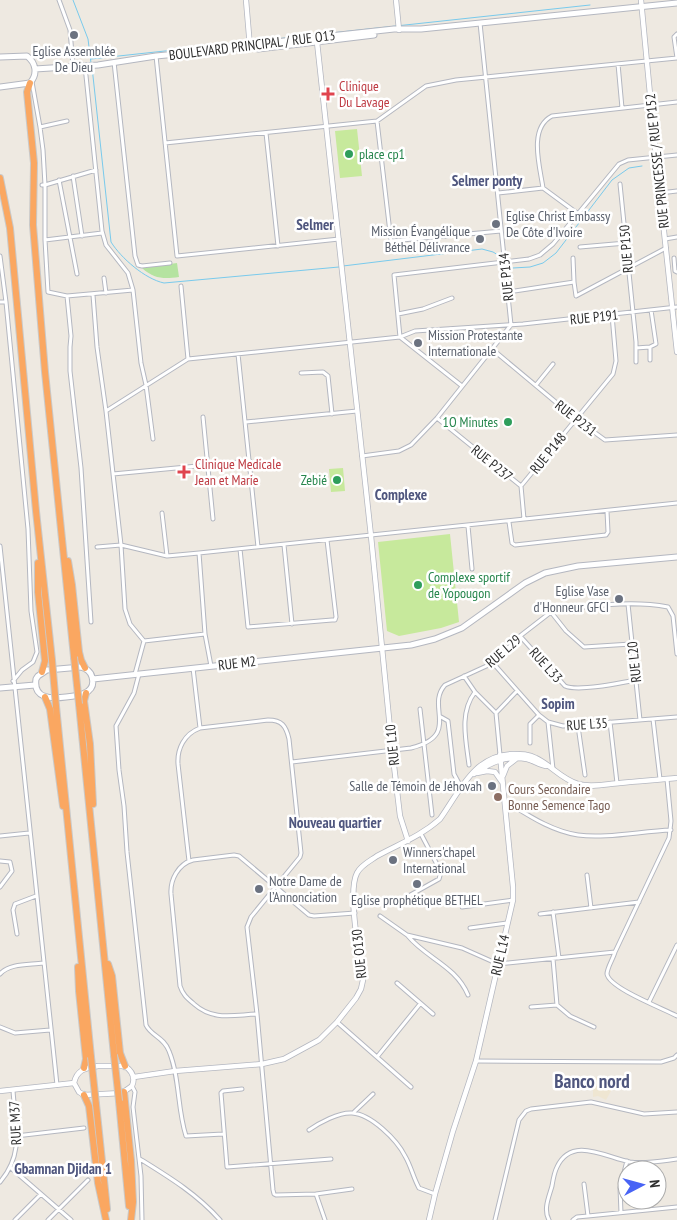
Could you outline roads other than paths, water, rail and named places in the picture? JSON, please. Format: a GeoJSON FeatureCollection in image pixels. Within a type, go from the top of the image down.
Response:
{"type":"FeatureCollection","features":[{"type":"Feature","properties":{"kind":"highway"},"geometry":{"type":"LineString","coordinates":[[31,82],[27,92],[34,163],[33,225],[45,372],[131,1220]]}},
{"type":"Feature","properties":{"kind":"highway"},"geometry":{"type":"LineString","coordinates":[[0,178],[10,228],[36,511],[107,1220]]}},
{"type":"Feature","properties":{"kind":"highway"},"geometry":{"type":"LineString","coordinates":[[36,511],[38,592],[45,661],[42,672]]}},
{"type":"Feature","properties":{"kind":"highway"},"geometry":{"type":"LineString","coordinates":[[59,511],[72,585],[79,652],[85,668]]}},
{"type":"Feature","properties":{"kind":"highway"},"geometry":{"type":"LineString","coordinates":[[86,693],[84,701],[92,764],[95,853]]}},
{"type":"Feature","properties":{"kind":"highway"},"geometry":{"type":"LineString","coordinates":[[45,697],[50,709],[58,776],[71,854]]}},
{"type":"Feature","properties":{"kind":"highway"},"geometry":{"type":"LineString","coordinates":[[78,936],[79,992],[86,1058],[84,1068]]}},
{"type":"Feature","properties":{"kind":"highway"},"geometry":{"type":"LineString","coordinates":[[104,951],[112,976],[120,1053],[125,1066]]}},
{"type":"Feature","properties":{"kind":"highway"},"geometry":{"type":"LineString","coordinates":[[124,1092],[131,1160],[131,1220]]}},
{"type":"Feature","properties":{"kind":"highway"},"geometry":{"type":"LineString","coordinates":[[84,1095],[89,1106],[98,1183],[107,1220]]}},
{"type":"Feature","properties":{"kind":"main road","name":"BOULEVARD PRINCIPAL / RUE O13"},"geometry":{"type":"LineString","coordinates":[[35,69],[250,47],[258,49],[399,30],[677,3]]}},
{"type":"Feature","properties":{"kind":"main road","name":"BOULEVARD PRINCIPAL / RUE O13"},"geometry":{"type":"LineString","coordinates":[[250,47],[256,44],[399,30]]}},
{"type":"Feature","properties":{"kind":"main road"},"geometry":{"type":"LineString","coordinates":[[0,57],[27,56],[32,61],[35,69],[31,82],[0,87]]}},
{"type":"Feature","properties":{"kind":"main road","name":"RUE M2"},"geometry":{"type":"LineString","coordinates":[[93,679],[411,645],[435,639],[458,630],[471,623],[525,583],[545,573],[578,566],[677,557]]}},
{"type":"Feature","properties":{"kind":"main road"},"geometry":{"type":"LineString","coordinates":[[77,666],[85,668],[93,679],[92,685],[86,693],[54,699],[39,694],[35,685],[38,676],[42,672],[77,666]]}},
{"type":"Feature","properties":{"kind":"main road"},"geometry":{"type":"LineString","coordinates":[[0,688],[35,685]]}},
{"type":"Feature","properties":{"kind":"street"},"geometry":{"type":"LineString","coordinates":[[59,0],[70,30],[76,66]]}},
{"type":"Feature","properties":{"kind":"street"},"geometry":{"type":"LineString","coordinates":[[246,0],[250,47]]}},
{"type":"Feature","properties":{"kind":"street"},"geometry":{"type":"LineString","coordinates":[[396,0],[399,30]]}},
{"type":"Feature","properties":{"kind":"street","name":"RUE PRINCESSE / RUE P152"},"geometry":{"type":"LineString","coordinates":[[641,0],[650,104],[674,307],[677,352]]}},
{"type":"Feature","properties":{"kind":"street","name":"RUE P134"},"geometry":{"type":"LineString","coordinates":[[480,23],[511,325]]}},
{"type":"Feature","properties":{"kind":"street"},"geometry":{"type":"LineString","coordinates":[[166,143],[377,120],[426,86],[456,80],[677,58],[674,37],[677,34]]}},
{"type":"Feature","properties":{"kind":"street"},"geometry":{"type":"LineString","coordinates":[[318,42],[382,648]]}},
{"type":"Feature","properties":{"kind":"street"},"geometry":{"type":"LineString","coordinates":[[156,56],[177,256],[339,238]]}},
{"type":"Feature","properties":{"kind":"street"},"geometry":{"type":"LineString","coordinates":[[114,62],[135,256],[138,264],[142,266],[170,263]]}},
{"type":"Feature","properties":{"kind":"street"},"geometry":{"type":"LineString","coordinates":[[618,64],[622,108]]}},
{"type":"Feature","properties":{"kind":"street"},"geometry":{"type":"LineString","coordinates":[[86,65],[102,233],[112,254],[128,273],[134,290],[141,363],[146,384],[153,439]]}},
{"type":"Feature","properties":{"kind":"street"},"geometry":{"type":"LineString","coordinates":[[31,82],[35,93],[43,150],[48,292],[68,296],[134,290]]}},
{"type":"Feature","properties":{"kind":"street"},"geometry":{"type":"LineString","coordinates":[[543,188],[538,133],[549,116],[677,102]]}},
{"type":"Feature","properties":{"kind":"street"},"geometry":{"type":"LineString","coordinates":[[377,120],[391,241],[501,230]]}},
{"type":"Feature","properties":{"kind":"street"},"geometry":{"type":"LineString","coordinates":[[40,127],[68,121]]}},
{"type":"Feature","properties":{"kind":"street"},"geometry":{"type":"LineString","coordinates":[[266,133],[278,246]]}},
{"type":"Feature","properties":{"kind":"street"},"geometry":{"type":"LineString","coordinates":[[462,386],[400,337],[395,275],[529,259],[540,255],[547,251],[619,164],[628,160],[677,155]]}},
{"type":"Feature","properties":{"kind":"street"},"geometry":{"type":"LineString","coordinates":[[43,185],[96,170]]}},
{"type":"Feature","properties":{"kind":"street"},"geometry":{"type":"LineString","coordinates":[[73,176],[82,236]]}},
{"type":"Feature","properties":{"kind":"street"},"geometry":{"type":"LineString","coordinates":[[59,180],[77,274]]}},
{"type":"Feature","properties":{"kind":"street","name":"RUE P150"},"geometry":{"type":"LineString","coordinates":[[620,184],[636,362]]}},
{"type":"Feature","properties":{"kind":"street"},"geometry":{"type":"LineString","coordinates":[[498,193],[543,188],[577,213]]}},
{"type":"Feature","properties":{"kind":"street"},"geometry":{"type":"LineString","coordinates":[[660,193],[677,191]]}},
{"type":"Feature","properties":{"kind":"street"},"geometry":{"type":"LineString","coordinates":[[45,240],[102,233]]}},
{"type":"Feature","properties":{"kind":"street"},"geometry":{"type":"LineString","coordinates":[[665,239],[677,237]]}},
{"type":"Feature","properties":{"kind":"street"},"geometry":{"type":"LineString","coordinates":[[580,247],[626,243]]}},
{"type":"Feature","properties":{"kind":"street"},"geometry":{"type":"LineString","coordinates":[[573,258],[576,296],[666,248]]}},
{"type":"Feature","properties":{"kind":"street"},"geometry":{"type":"LineString","coordinates":[[0,256],[28,528],[31,611],[38,652],[33,662],[22,670],[13,681]]}},
{"type":"Feature","properties":{"kind":"street"},"geometry":{"type":"LineString","coordinates":[[674,258],[675,271],[677,272]]}},
{"type":"Feature","properties":{"kind":"street"},"geometry":{"type":"LineString","coordinates":[[104,278],[106,293]]}},
{"type":"Feature","properties":{"kind":"street"},"geometry":{"type":"LineString","coordinates":[[508,292],[574,282]]}},
{"type":"Feature","properties":{"kind":"street"},"geometry":{"type":"LineString","coordinates":[[106,411],[188,359],[181,286]]}},
{"type":"Feature","properties":{"kind":"street"},"geometry":{"type":"LineString","coordinates":[[93,295],[98,356],[121,545],[127,618],[144,641],[132,698],[116,726],[118,770],[124,806],[146,1025],[148,1029],[164,1041],[169,1050],[175,1072],[186,1136],[223,1134]]}},
{"type":"Feature","properties":{"kind":"street"},"geometry":{"type":"LineString","coordinates":[[68,296],[71,336],[70,371],[82,468],[91,622]]}},
{"type":"Feature","properties":{"kind":"street"},"geometry":{"type":"LineString","coordinates":[[398,314],[423,309],[452,298]]}},
{"type":"Feature","properties":{"kind":"street"},"geometry":{"type":"LineString","coordinates":[[0,302],[6,302]]}},
{"type":"Feature","properties":{"kind":"street","name":"RUE P191"},"geometry":{"type":"LineString","coordinates":[[188,359],[400,337],[415,331],[511,325],[674,307]]}},
{"type":"Feature","properties":{"kind":"street"},"geometry":{"type":"LineString","coordinates":[[636,348],[650,347],[656,344],[651,310]]}},
{"type":"Feature","properties":{"kind":"street","name":"RUE P148"},"geometry":{"type":"LineString","coordinates":[[521,486],[613,374],[616,368],[616,361],[612,315]]}},
{"type":"Feature","properties":{"kind":"street"},"geometry":{"type":"LineString","coordinates":[[362,456],[404,450],[411,445],[437,418],[511,325]]}},
{"type":"Feature","properties":{"kind":"street"},"geometry":{"type":"LineString","coordinates":[[650,347],[650,360]]}},
{"type":"Feature","properties":{"kind":"street","name":"RUE P231"},"geometry":{"type":"LineString","coordinates":[[492,349],[576,419],[607,441],[677,435]]}},
{"type":"Feature","properties":{"kind":"street"},"geometry":{"type":"LineString","coordinates":[[238,354],[258,547]]}},
{"type":"Feature","properties":{"kind":"street"},"geometry":{"type":"LineString","coordinates":[[536,385],[553,364]]}},
{"type":"Feature","properties":{"kind":"street"},"geometry":{"type":"LineString","coordinates":[[301,373],[323,372],[328,376],[332,414]]}},
{"type":"Feature","properties":{"kind":"street"},"geometry":{"type":"LineString","coordinates":[[246,422],[357,411]]}},
{"type":"Feature","properties":{"kind":"street"},"geometry":{"type":"LineString","coordinates":[[203,417],[213,519]]}},
{"type":"Feature","properties":{"kind":"street","name":"RUE P237"},"geometry":{"type":"LineString","coordinates":[[437,418],[521,486],[524,519]]}},
{"type":"Feature","properties":{"kind":"street"},"geometry":{"type":"LineString","coordinates":[[113,474],[250,460]]}},
{"type":"Feature","properties":{"kind":"street"},"geometry":{"type":"LineString","coordinates":[[97,547],[121,545],[167,556],[677,503]]}},
{"type":"Feature","properties":{"kind":"street"},"geometry":{"type":"LineString","coordinates":[[508,522],[512,543],[515,545],[540,544],[606,535],[608,532],[606,511]]}},
{"type":"Feature","properties":{"kind":"street"},"geometry":{"type":"LineString","coordinates":[[162,513],[167,556]]}},
{"type":"Feature","properties":{"kind":"street"},"geometry":{"type":"LineString","coordinates":[[468,526],[472,569]]}},
{"type":"Feature","properties":{"kind":"street"},"geometry":{"type":"LineString","coordinates":[[240,549],[248,627],[335,620],[327,540]]}},
{"type":"Feature","properties":{"kind":"street"},"geometry":{"type":"LineString","coordinates":[[284,545],[292,624]]}},
{"type":"Feature","properties":{"kind":"street"},"geometry":{"type":"LineString","coordinates":[[0,546],[56,1085]]}},
{"type":"Feature","properties":{"kind":"street"},"geometry":{"type":"LineString","coordinates":[[199,553],[210,666]]}},
{"type":"Feature","properties":{"kind":"street","name":"RUE L29"},"geometry":{"type":"LineString","coordinates":[[424,745],[437,733],[440,717],[439,696],[442,688],[452,681],[493,663],[520,636],[551,612],[628,603],[652,604],[668,608],[671,611],[677,654]]}},
{"type":"Feature","properties":{"kind":"street","name":"RUE L20"},"geometry":{"type":"LineString","coordinates":[[628,603],[640,720]]}},
{"type":"Feature","properties":{"kind":"street"},"geometry":{"type":"LineString","coordinates":[[551,612],[566,631],[584,647],[631,644]]}},
{"type":"Feature","properties":{"kind":"street"},"geometry":{"type":"LineString","coordinates":[[144,641],[206,634]]}},
{"type":"Feature","properties":{"kind":"street","name":"RUE L33"},"geometry":{"type":"LineString","coordinates":[[520,636],[570,688],[636,680]]}},
{"type":"Feature","properties":{"kind":"street","name":"RUE L10"},"geometry":{"type":"LineString","coordinates":[[382,648],[400,820],[408,841]]}},
{"type":"Feature","properties":{"kind":"street","name":"RUE L35"},"geometry":{"type":"LineString","coordinates":[[493,663],[539,715],[548,722],[563,726],[578,726],[677,717]]}},
{"type":"Feature","properties":{"kind":"street"},"geometry":{"type":"LineString","coordinates":[[193,668],[200,728]]}},
{"type":"Feature","properties":{"kind":"street"},"geometry":{"type":"LineString","coordinates":[[464,676],[475,692],[496,713],[517,691]]}},
{"type":"Feature","properties":{"kind":"street"},"geometry":{"type":"LineString","coordinates":[[468,765],[464,715],[467,704],[475,692]]}},
{"type":"Feature","properties":{"kind":"street"},"geometry":{"type":"LineString","coordinates":[[420,709],[432,815]]}},
{"type":"Feature","properties":{"kind":"street","name":"RUE L14"},"geometry":{"type":"LineString","coordinates":[[430,1220],[435,1194],[464,1094],[476,1061],[512,900],[513,887],[496,713]]}},
{"type":"Feature","properties":{"kind":"street"},"geometry":{"type":"LineString","coordinates":[[530,743],[530,724],[539,715]]}},
{"type":"Feature","properties":{"kind":"street"},"geometry":{"type":"LineString","coordinates":[[440,717],[448,721],[454,774],[462,788]]}},
{"type":"Feature","properties":{"kind":"street"},"geometry":{"type":"LineString","coordinates":[[654,719],[660,779]]}},
{"type":"Feature","properties":{"kind":"street"},"geometry":{"type":"LineString","coordinates":[[189,861],[178,755],[185,739],[200,728],[268,720],[282,722],[287,729],[292,762],[301,853],[300,857],[251,917],[247,927],[274,1194],[316,1194],[352,1189]]}},
{"type":"Feature","properties":{"kind":"street"},"geometry":{"type":"LineString","coordinates":[[548,722],[553,771]]}},
{"type":"Feature","properties":{"kind":"street"},"geometry":{"type":"LineString","coordinates":[[610,722],[617,783]]}},
{"type":"Feature","properties":{"kind":"street"},"geometry":{"type":"LineString","coordinates":[[578,726],[585,775]]}},
{"type":"Feature","properties":{"kind":"street"},"geometry":{"type":"LineString","coordinates":[[292,762],[424,745]]}},
{"type":"Feature","properties":{"kind":"street","name":"RUE O130"},"geometry":{"type":"LineString","coordinates":[[134,1077],[262,1064],[284,1059],[319,1040],[337,1022],[361,990],[363,980],[354,914],[354,882],[356,874],[361,867],[421,834],[440,819],[469,777],[483,763],[500,757],[527,755],[534,757],[571,781],[584,785],[602,786],[677,778]]}},
{"type":"Feature","properties":{"kind":"street","name":"RUE O130"},"geometry":{"type":"LineString","coordinates":[[469,777],[500,757],[526,759],[548,766]]}},
{"type":"Feature","properties":{"kind":"street"},"geometry":{"type":"LineString","coordinates":[[503,780],[507,766],[517,758]]}},
{"type":"Feature","properties":{"kind":"street"},"geometry":{"type":"LineString","coordinates":[[474,774],[487,771],[494,772],[499,777],[504,788]]}},
{"type":"Feature","properties":{"kind":"street"},"geometry":{"type":"LineString","coordinates":[[667,779],[671,821],[669,838],[607,972],[609,980],[624,991],[677,1016]]}},
{"type":"Feature","properties":{"kind":"street"},"geometry":{"type":"LineString","coordinates":[[505,801],[541,823],[577,835],[591,836],[670,830]]}},
{"type":"Feature","properties":{"kind":"street"},"geometry":{"type":"LineString","coordinates":[[0,836],[29,833]]}},
{"type":"Feature","properties":{"kind":"street"},"geometry":{"type":"LineString","coordinates":[[405,898],[439,879],[441,876],[441,872],[421,834]]}},
{"type":"Feature","properties":{"kind":"street"},"geometry":{"type":"LineString","coordinates":[[257,1014],[215,1016],[206,1013],[183,995],[180,986],[170,885],[177,872],[189,861],[234,855],[240,856],[309,915],[354,914]]}},
{"type":"Feature","properties":{"kind":"street"},"geometry":{"type":"LineString","coordinates":[[0,861],[10,862],[12,871],[0,887]]}},
{"type":"Feature","properties":{"kind":"street"},"geometry":{"type":"LineString","coordinates":[[587,875],[592,908]]}},
{"type":"Feature","properties":{"kind":"street"},"geometry":{"type":"LineString","coordinates":[[17,934],[13,910],[15,904],[36,896]]}},
{"type":"Feature","properties":{"kind":"street"},"geometry":{"type":"LineString","coordinates":[[462,907],[512,900]]}},
{"type":"Feature","properties":{"kind":"street"},"geometry":{"type":"LineString","coordinates":[[540,914],[640,902]]}},
{"type":"Feature","properties":{"kind":"street"},"geometry":{"type":"LineString","coordinates":[[553,912],[559,958]]}},
{"type":"Feature","properties":{"kind":"street"},"geometry":{"type":"LineString","coordinates":[[380,916],[407,935],[414,944],[453,972],[462,982],[468,995]]}},
{"type":"Feature","properties":{"kind":"street"},"geometry":{"type":"LineString","coordinates":[[470,928],[507,923]]}},
{"type":"Feature","properties":{"kind":"street"},"geometry":{"type":"LineString","coordinates":[[407,935],[462,948],[498,964],[615,952]]}},
{"type":"Feature","properties":{"kind":"street"},"geometry":{"type":"LineString","coordinates":[[649,1002],[677,945]]}},
{"type":"Feature","properties":{"kind":"street"},"geometry":{"type":"LineString","coordinates":[[553,959],[557,1005]]}},
{"type":"Feature","properties":{"kind":"street"},"geometry":{"type":"LineString","coordinates":[[0,974],[6,968],[43,963]]}},
{"type":"Feature","properties":{"kind":"street"},"geometry":{"type":"LineString","coordinates":[[397,983],[433,1014]]}},
{"type":"Feature","properties":{"kind":"street"},"geometry":{"type":"LineString","coordinates":[[378,1057],[420,1004]]}},
{"type":"Feature","properties":{"kind":"street"},"geometry":{"type":"LineString","coordinates":[[531,1007],[557,1005],[570,1016],[594,1027]]}},
{"type":"Feature","properties":{"kind":"street"},"geometry":{"type":"LineString","coordinates":[[337,1022],[411,1087]]}},
{"type":"Feature","properties":{"kind":"street"},"geometry":{"type":"LineString","coordinates":[[0,1027],[15,1033],[50,1030]]}},
{"type":"Feature","properties":{"kind":"street"},"geometry":{"type":"LineString","coordinates":[[476,1061],[661,1062],[674,1058],[677,1055]]}},
{"type":"Feature","properties":{"kind":"street"},"geometry":{"type":"LineString","coordinates":[[132,1086],[124,1092],[84,1095],[79,1092],[74,1083],[77,1073],[84,1068],[125,1066],[134,1077],[132,1086],[135,1092],[133,1115],[140,1159],[142,1220]]}},
{"type":"Feature","properties":{"kind":"street"},"geometry":{"type":"LineString","coordinates":[[0,1091],[74,1083]]}},
{"type":"Feature","properties":{"kind":"street"},"geometry":{"type":"LineString","coordinates":[[242,1089],[223,1091],[221,1093],[227,1166],[332,1159]]}},
{"type":"Feature","properties":{"kind":"street","name":"RUE M37"},"geometry":{"type":"LineString","coordinates":[[0,1182],[11,1168],[16,1153],[13,1090]]}},
{"type":"Feature","properties":{"kind":"street"},"geometry":{"type":"LineString","coordinates":[[310,1130],[314,1126],[352,1113],[374,1094]]}},
{"type":"Feature","properties":{"kind":"street"},"geometry":{"type":"LineString","coordinates":[[495,1220],[519,1120],[526,1111],[545,1106],[591,1102],[644,1114],[677,1112]]}},
{"type":"Feature","properties":{"kind":"street"},"geometry":{"type":"LineString","coordinates":[[352,1113],[372,1121],[392,1138],[405,1155],[419,1188],[435,1194]]}},
{"type":"Feature","properties":{"kind":"street"},"geometry":{"type":"LineString","coordinates":[[16,1136],[84,1128]]}},
{"type":"Feature","properties":{"kind":"street"},"geometry":{"type":"LineString","coordinates":[[549,1220],[546,1210],[547,1202],[557,1167],[562,1159],[577,1150],[586,1150],[623,1160]]}},
{"type":"Feature","properties":{"kind":"street"},"geometry":{"type":"LineString","coordinates":[[140,1159],[182,1185],[208,1206],[220,1220]]}},
{"type":"Feature","properties":{"kind":"street"},"geometry":{"type":"LineString","coordinates":[[11,1168],[71,1220]]}},
{"type":"Feature","properties":{"kind":"street"},"geometry":{"type":"LineString","coordinates":[[48,1220],[88,1180]]}},
{"type":"Feature","properties":{"kind":"street"},"geometry":{"type":"LineString","coordinates":[[584,1184],[588,1216]]}},
{"type":"Feature","properties":{"kind":"street"},"geometry":{"type":"LineString","coordinates":[[15,1220],[41,1194]]}},
{"type":"Feature","properties":{"kind":"street"},"geometry":{"type":"LineString","coordinates":[[316,1194],[325,1220]]}},
{"type":"Feature","properties":{"kind":"street"},"geometry":{"type":"LineString","coordinates":[[573,1220],[577,1217],[677,1207]]}},
{"type":"Feature","properties":{"kind":"waterway"},"geometry":{"type":"LineString","coordinates":[[73,0],[88,39],[91,63]]}},
{"type":"Feature","properties":{"kind":"waterway"},"geometry":{"type":"LineString","coordinates":[[91,59],[590,5]]}},
{"type":"Feature","properties":{"kind":"waterway"},"geometry":{"type":"LineString","coordinates":[[92,67],[111,242],[134,267],[149,277],[164,283],[339,267]]}},
{"type":"Feature","properties":{"kind":"waterway"},"geometry":{"type":"LineString","coordinates":[[513,268],[530,267],[543,263],[556,253],[612,180],[629,168],[642,166]]}},
{"type":"Feature","properties":{"kind":"waterway"},"geometry":{"type":"LineString","coordinates":[[343,266],[482,249],[498,255]]}},
{"type":"Feature","properties":{"kind":"place","name":"Eglise Assemblée De Dieu"},"geometry":{"type":"Point","coordinates":[74,35]}},
{"type":"Feature","properties":{"kind":"place","name":"Clinique Du Lavage"},"geometry":{"type":"Point","coordinates":[328,94]}},
{"type":"Feature","properties":{"kind":"place","name":"place cp1"},"geometry":{"type":"Point","coordinates":[349,154]}},
{"type":"Feature","properties":{"kind":"place","name":"Eglise Christ Embassy De Côte d'Ivoire"},"geometry":{"type":"Point","coordinates":[496,224]}},
{"type":"Feature","properties":{"kind":"place","name":"Mission Évangélique Béthel Délivrance"},"geometry":{"type":"Point","coordinates":[480,239]}},
{"type":"Feature","properties":{"kind":"place","name":"Mission Protestante Internationale"},"geometry":{"type":"Point","coordinates":[418,343]}},
{"type":"Feature","properties":{"kind":"place","name":"1O Minutes"},"geometry":{"type":"Point","coordinates":[508,422]}},
{"type":"Feature","properties":{"kind":"place","name":"Clinique Medicale Jean et Marie"},"geometry":{"type":"Point","coordinates":[184,472]}},
{"type":"Feature","properties":{"kind":"place","name":"Zebié"},"geometry":{"type":"Point","coordinates":[337,480]}},
{"type":"Feature","properties":{"kind":"place","name":"Complexe sportif de Yopougon"},"geometry":{"type":"Point","coordinates":[418,585]}},
{"type":"Feature","properties":{"kind":"place","name":"Eglise Vase d'Honneur GFCI"},"geometry":{"type":"Point","coordinates":[619,599]}},
{"type":"Feature","properties":{"kind":"place","name":"Salle de Témoin de Jéhovah"},"geometry":{"type":"Point","coordinates":[492,786]}},
{"type":"Feature","properties":{"kind":"place","name":"Cours Secondaire Bonne Semence Tago"},"geometry":{"type":"Point","coordinates":[498,797]}},
{"type":"Feature","properties":{"kind":"place","name":"Winners'chapel International"},"geometry":{"type":"Point","coordinates":[393,860]}},
{"type":"Feature","properties":{"kind":"place","name":"Eglise prophétique BETHEL"},"geometry":{"type":"Point","coordinates":[417,884]}},
{"type":"Feature","properties":{"kind":"place","name":"Notre Dame de l’Annonciation"},"geometry":{"type":"Point","coordinates":[259,889]}},
{"type":"Feature","properties":{"kind":"district","name":"Selmer ponty"},"geometry":{"type":"Point","coordinates":[487,180]}},
{"type":"Feature","properties":{"kind":"district","name":"Selmer"},"geometry":{"type":"Point","coordinates":[315,224]}},
{"type":"Feature","properties":{"kind":"district","name":"Complexe"},"geometry":{"type":"Point","coordinates":[401,494]}},
{"type":"Feature","properties":{"kind":"district","name":"Sopim"},"geometry":{"type":"Point","coordinates":[558,703]}},
{"type":"Feature","properties":{"kind":"district","name":"Nouveau quartier"},"geometry":{"type":"Point","coordinates":[335,822]}},
{"type":"Feature","properties":{"kind":"district","name":"Banco nord"},"geometry":{"type":"Point","coordinates":[592,1081]}},
{"type":"Feature","properties":{"kind":"district","name":"Gbamnan Djidan 1"},"geometry":{"type":"Point","coordinates":[63,1168]}}]}
